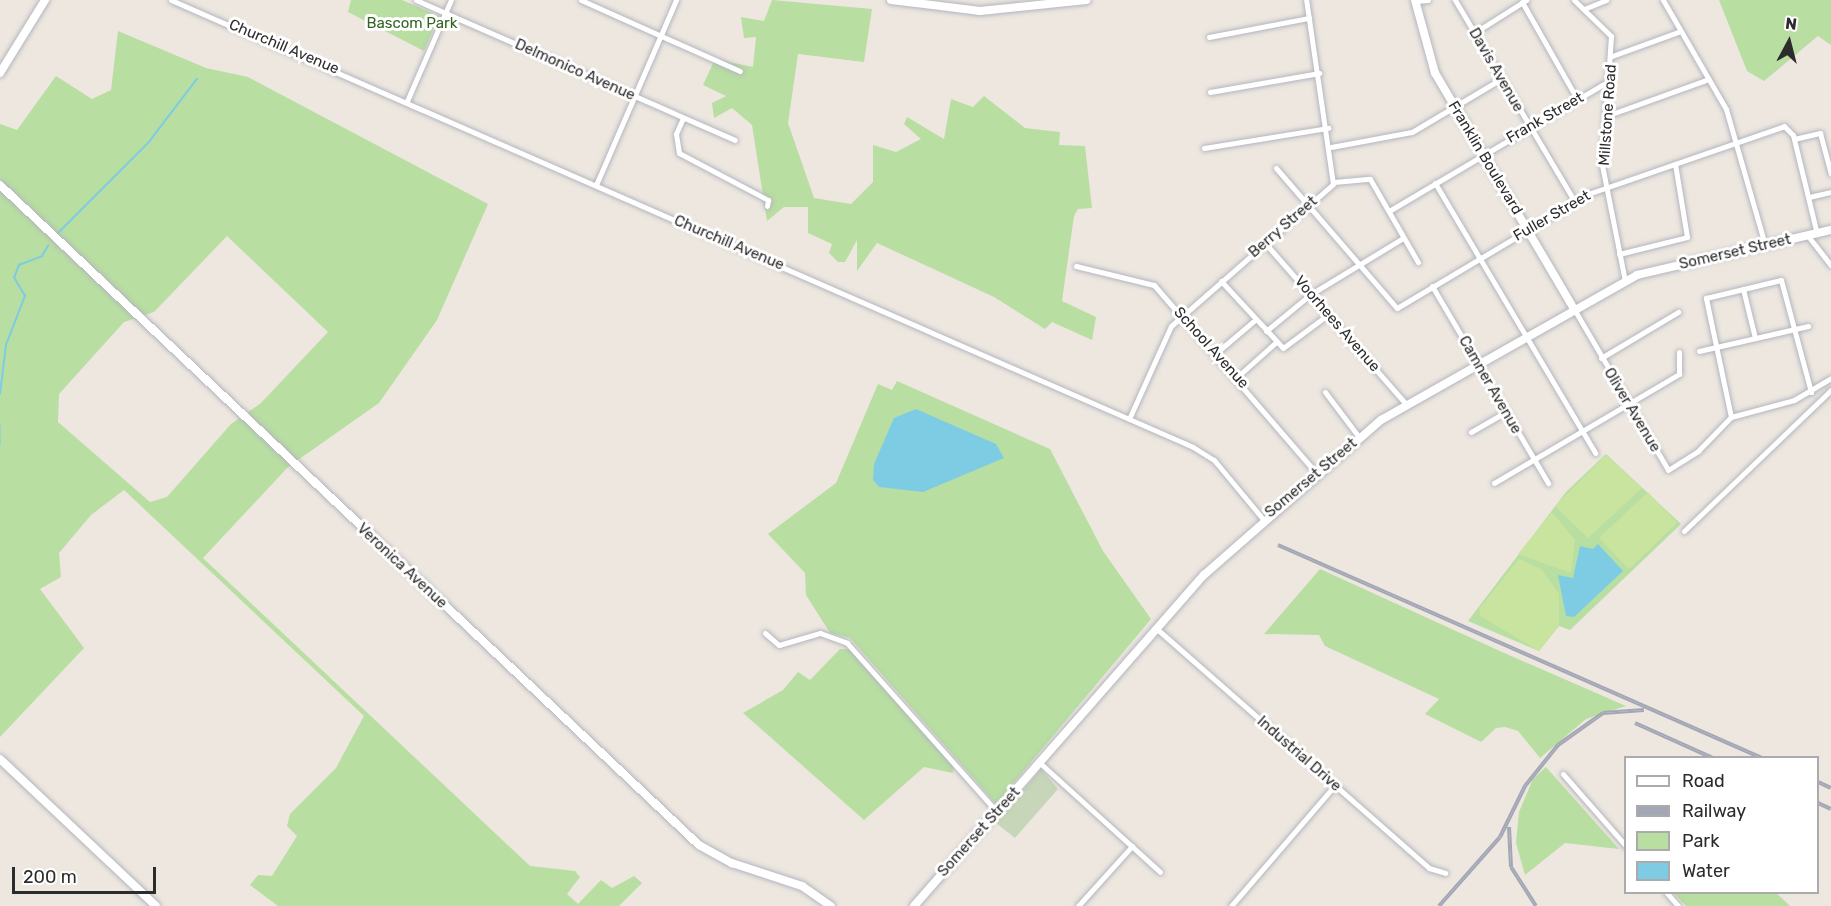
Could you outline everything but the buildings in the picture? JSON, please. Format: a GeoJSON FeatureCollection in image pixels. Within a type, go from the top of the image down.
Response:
{"type":"FeatureCollection","features":[{"type":"Feature","properties":{"kind":"main road"},"geometry":{"type":"LineString","coordinates":[[0,73],[45,0]]}},
{"type":"Feature","properties":{"kind":"main road"},"geometry":{"type":"LineString","coordinates":[[893,0],[964,11],[1086,0]]}},
{"type":"Feature","properties":{"kind":"main road","name":"Franklin Boulevard"},"geometry":{"type":"LineString","coordinates":[[1416,1],[1425,46],[1454,108],[1574,309]]}},
{"type":"Feature","properties":{"kind":"main road","name":"Veronica Avenue"},"geometry":{"type":"LineString","coordinates":[[0,185],[699,845],[732,863],[802,886],[831,906]]}},
{"type":"Feature","properties":{"kind":"main road","name":"Somerset Street"},"geometry":{"type":"LineString","coordinates":[[914,906],[1156,629],[1263,519],[1318,475],[1359,437],[1407,405],[1478,363],[1625,281],[1831,230]]}},
{"type":"Feature","properties":{"kind":"main road"},"geometry":{"type":"LineString","coordinates":[[0,759],[156,906]]}},
{"type":"Feature","properties":{"kind":"street","name":"Churchill Avenue"},"geometry":{"type":"LineString","coordinates":[[171,0],[407,101],[1205,453],[1263,519]]}},
{"type":"Feature","properties":{"kind":"street"},"geometry":{"type":"LineString","coordinates":[[189,8],[194,0]]}},
{"type":"Feature","properties":{"kind":"street","name":"Delmonico Avenue"},"geometry":{"type":"LineString","coordinates":[[416,0],[735,140]]}},
{"type":"Feature","properties":{"kind":"street"},"geometry":{"type":"LineString","coordinates":[[407,101],[451,0]]}},
{"type":"Feature","properties":{"kind":"street"},"geometry":{"type":"LineString","coordinates":[[581,0],[740,71]]}},
{"type":"Feature","properties":{"kind":"street"},"geometry":{"type":"LineString","coordinates":[[596,185],[676,0]]}},
{"type":"Feature","properties":{"kind":"street"},"geometry":{"type":"LineString","coordinates":[[964,11],[966,0]]}},
{"type":"Feature","properties":{"kind":"street"},"geometry":{"type":"LineString","coordinates":[[1306,0],[1331,147],[1334,182],[1370,179],[1418,262]]}},
{"type":"Feature","properties":{"kind":"street"},"geometry":{"type":"LineString","coordinates":[[1416,1],[1428,0]]}},
{"type":"Feature","properties":{"kind":"street","name":"Davis Avenue"},"geometry":{"type":"LineString","coordinates":[[1455,0],[1528,127],[1575,202]]}},
{"type":"Feature","properties":{"kind":"street","name":"Millstone Road"},"geometry":{"type":"LineString","coordinates":[[1574,0],[1611,36],[1612,56],[1606,116],[1606,186],[1625,281]]}},
{"type":"Feature","properties":{"kind":"street"},"geometry":{"type":"LineString","coordinates":[[1584,9],[1606,0]]}},
{"type":"Feature","properties":{"kind":"street"},"geometry":{"type":"LineString","coordinates":[[1663,0],[1678,32],[1709,80],[1739,141],[1765,245]]}},
{"type":"Feature","properties":{"kind":"street"},"geometry":{"type":"LineString","coordinates":[[1474,33],[1524,1],[1577,99]]}},
{"type":"Feature","properties":{"kind":"street"},"geometry":{"type":"LineString","coordinates":[[1209,38],[1310,18]]}},
{"type":"Feature","properties":{"kind":"street"},"geometry":{"type":"LineString","coordinates":[[1612,56],[1678,32]]}},
{"type":"Feature","properties":{"kind":"street"},"geometry":{"type":"LineString","coordinates":[[1210,92],[1319,73]]}},
{"type":"Feature","properties":{"kind":"street"},"geometry":{"type":"LineString","coordinates":[[1331,147],[1405,134],[1501,79]]}},
{"type":"Feature","properties":{"kind":"street"},"geometry":{"type":"LineString","coordinates":[[1606,116],[1709,80]]}},
{"type":"Feature","properties":{"kind":"street","name":"Frank Street"},"geometry":{"type":"LineString","coordinates":[[1389,211],[1609,81]]}},
{"type":"Feature","properties":{"kind":"street"},"geometry":{"type":"LineString","coordinates":[[683,118],[676,134],[679,153],[768,200],[767,206]]}},
{"type":"Feature","properties":{"kind":"street","name":"Fuller Street"},"geometry":{"type":"LineString","coordinates":[[1359,266],[1397,308],[1479,258],[1606,186],[1786,127],[1794,139]]}},
{"type":"Feature","properties":{"kind":"street"},"geometry":{"type":"LineString","coordinates":[[1204,148],[1328,128]]}},
{"type":"Feature","properties":{"kind":"street"},"geometry":{"type":"LineString","coordinates":[[1817,234],[1794,139],[1820,133],[1831,174]]}},
{"type":"Feature","properties":{"kind":"street"},"geometry":{"type":"LineString","coordinates":[[1619,254],[1687,237],[1675,164]]}},
{"type":"Feature","properties":{"kind":"street"},"geometry":{"type":"LineString","coordinates":[[1276,168],[1359,266]]}},
{"type":"Feature","properties":{"kind":"street","name":"Berry Street"},"geometry":{"type":"LineString","coordinates":[[1129,419],[1160,344],[1182,316],[1334,182]]}},
{"type":"Feature","properties":{"kind":"street"},"geometry":{"type":"LineString","coordinates":[[1435,183],[1595,453]]}},
{"type":"Feature","properties":{"kind":"street"},"geometry":{"type":"LineString","coordinates":[[1809,197],[1831,192]]}},
{"type":"Feature","properties":{"kind":"street"},"geometry":{"type":"LineString","coordinates":[[1808,236],[1831,265]]}},
{"type":"Feature","properties":{"kind":"street"},"geometry":{"type":"LineString","coordinates":[[1266,331],[1311,294],[1403,238]]}},
{"type":"Feature","properties":{"kind":"street","name":"Voorhees Avenue"},"geometry":{"type":"LineString","coordinates":[[1265,243],[1407,405]]}},
{"type":"Feature","properties":{"kind":"street","name":"School Avenue"},"geometry":{"type":"LineString","coordinates":[[1076,266],[1143,278],[1182,316],[1238,377],[1318,475]]}},
{"type":"Feature","properties":{"kind":"street"},"geometry":{"type":"LineString","coordinates":[[1731,417],[1706,298],[1781,280],[1811,392]]}},
{"type":"Feature","properties":{"kind":"street"},"geometry":{"type":"LineString","coordinates":[[1221,281],[1276,342],[1288,349],[1329,314]]}},
{"type":"Feature","properties":{"kind":"street","name":"Camner Avenue"},"geometry":{"type":"LineString","coordinates":[[1432,286],[1548,483]]}},
{"type":"Feature","properties":{"kind":"street"},"geometry":{"type":"LineString","coordinates":[[1743,289],[1755,338]]}},
{"type":"Feature","properties":{"kind":"street","name":"Oliver Avenue"},"geometry":{"type":"LineString","coordinates":[[1574,309],[1668,470],[1698,452],[1731,417],[1811,392],[1831,378]]}},
{"type":"Feature","properties":{"kind":"street"},"geometry":{"type":"LineString","coordinates":[[1601,358],[1678,312]]}},
{"type":"Feature","properties":{"kind":"street"},"geometry":{"type":"LineString","coordinates":[[1216,353],[1256,319]]}},
{"type":"Feature","properties":{"kind":"street"},"geometry":{"type":"LineString","coordinates":[[1699,351],[1808,326]]}},
{"type":"Feature","properties":{"kind":"street"},"geometry":{"type":"LineString","coordinates":[[1238,377],[1276,342]]}},
{"type":"Feature","properties":{"kind":"street"},"geometry":{"type":"LineString","coordinates":[[1494,483],[1679,374],[1679,352]]}},
{"type":"Feature","properties":{"kind":"street"},"geometry":{"type":"LineString","coordinates":[[1684,531],[1831,390]]}},
{"type":"Feature","properties":{"kind":"street"},"geometry":{"type":"LineString","coordinates":[[1325,392],[1359,437]]}},
{"type":"Feature","properties":{"kind":"street"},"geometry":{"type":"LineString","coordinates":[[1471,432],[1505,412]]}},
{"type":"Feature","properties":{"kind":"street","name":"Industrial Drive"},"geometry":{"type":"LineString","coordinates":[[1156,629],[1429,868],[1445,873]]}},
{"type":"Feature","properties":{"kind":"street"},"geometry":{"type":"LineString","coordinates":[[765,633],[779,645],[820,633],[847,643],[997,812]]}},
{"type":"Feature","properties":{"kind":"street"},"geometry":{"type":"LineString","coordinates":[[1040,763],[1160,872]]}},
{"type":"Feature","properties":{"kind":"street"},"geometry":{"type":"LineString","coordinates":[[1563,774],[1624,844]]}},
{"type":"Feature","properties":{"kind":"street"},"geometry":{"type":"LineString","coordinates":[[1231,906],[1335,785]]}},
{"type":"Feature","properties":{"kind":"street"},"geometry":{"type":"LineString","coordinates":[[1078,906],[1132,846]]}},
{"type":"Feature","properties":{"kind":"green space","name":"Bascom Park"},"geometry":{"type":"Polygon","coordinates":[[[351,0],[402,0],[439,16],[424,51],[348,12],[351,0]]]}},
{"type":"Feature","properties":{"kind":"green space"},"geometry":{"type":"Polygon","coordinates":[[[772,0],[872,9],[864,62],[798,54],[788,123],[814,198],[851,204],[873,182],[873,145],[896,152],[921,139],[904,124],[907,117],[944,139],[951,99],[973,107],[984,96],[1025,128],[1060,132],[1059,145],[1085,146],[1092,208],[1078,209],[1074,216],[1062,301],[1096,317],[1092,340],[1052,322],[1045,329],[994,297],[877,243],[857,271],[857,240],[845,262],[838,262],[829,253],[832,244],[808,233],[808,207],[784,207],[767,221],[752,125],[732,108],[714,118],[712,103],[726,96],[703,85],[715,59],[753,67],[756,37],[744,38],[741,17],[764,21],[772,0]]]}},
{"type":"Feature","properties":{"kind":"green space"},"geometry":{"type":"Polygon","coordinates":[[[1719,0],[1831,0],[1831,45],[1818,36],[1764,81],[1747,71],[1719,0]]]}},
{"type":"Feature","properties":{"kind":"green space"},"geometry":{"type":"Polygon","coordinates":[[[118,31],[206,68],[248,77],[488,204],[437,320],[379,403],[288,467],[203,558],[530,866],[575,871],[580,877],[567,894],[578,904],[601,880],[612,888],[634,876],[642,883],[619,906],[278,906],[250,885],[258,875],[272,876],[297,836],[287,826],[290,814],[336,768],[364,716],[124,490],[91,515],[59,553],[61,577],[40,589],[84,648],[0,737],[0,124],[17,130],[56,76],[92,99],[111,90],[118,31]],[[227,236],[154,312],[124,322],[59,394],[58,422],[150,502],[167,497],[231,424],[261,403],[328,332],[227,236]]]}},
{"type":"Feature","properties":{"kind":"green space"},"geometry":{"type":"Polygon","coordinates":[[[897,381],[1050,449],[1103,551],[1151,619],[996,804],[850,638],[830,633],[806,595],[805,573],[768,534],[836,483],[878,384],[892,390],[897,381]]]}},
{"type":"Feature","properties":{"kind":"green space"},"geometry":{"type":"Polygon","coordinates":[[[1606,454],[1681,524],[1570,630],[1559,626],[1539,651],[1468,621],[1566,492],[1606,454]]]}},
{"type":"Feature","properties":{"kind":"green space"},"geometry":{"type":"Polygon","coordinates":[[[1606,455],[1642,488],[1588,538],[1555,506],[1606,455]]]}},
{"type":"Feature","properties":{"kind":"green space"},"geometry":{"type":"Polygon","coordinates":[[[1648,492],[1677,523],[1629,569],[1599,538],[1648,492]]]}},
{"type":"Feature","properties":{"kind":"green space"},"geometry":{"type":"Polygon","coordinates":[[[1552,512],[1575,540],[1571,573],[1518,554],[1552,512]]]}},
{"type":"Feature","properties":{"kind":"green space"},"geometry":{"type":"Polygon","coordinates":[[[1519,559],[1541,569],[1559,594],[1559,625],[1539,651],[1480,616],[1479,609],[1519,559]]]}},
{"type":"Feature","properties":{"kind":"green space"},"geometry":{"type":"Polygon","coordinates":[[[1320,569],[1626,706],[1586,719],[1540,758],[1518,731],[1505,727],[1496,728],[1481,742],[1425,714],[1439,699],[1325,646],[1319,635],[1264,634],[1320,569]]]}},
{"type":"Feature","properties":{"kind":"green space"},"geometry":{"type":"Polygon","coordinates":[[[840,649],[851,649],[954,764],[953,773],[924,767],[864,820],[743,713],[783,690],[798,672],[810,680],[840,649]]]}},
{"type":"Feature","properties":{"kind":"green space"},"geometry":{"type":"Polygon","coordinates":[[[1546,767],[1619,849],[1565,843],[1525,875],[1516,843],[1519,812],[1533,779],[1546,767]]]}},
{"type":"Feature","properties":{"kind":"green space"},"geometry":{"type":"Polygon","coordinates":[[[1041,769],[1058,789],[1015,838],[996,823],[1041,769]]]}},
{"type":"Feature","properties":{"kind":"green space"},"geometry":{"type":"Polygon","coordinates":[[[1675,894],[1777,894],[1790,906],[1686,906],[1675,894]]]}},
{"type":"Feature","properties":{"kind":"water"},"geometry":{"type":"Polygon","coordinates":[[[916,409],[996,444],[1004,458],[923,492],[879,487],[873,480],[874,464],[894,418],[916,409]]]}},
{"type":"Feature","properties":{"kind":"water"},"geometry":{"type":"Polygon","coordinates":[[[1598,544],[1623,571],[1574,617],[1566,616],[1558,575],[1573,578],[1580,546],[1593,549],[1598,544]]]}},
{"type":"Feature","properties":{"kind":"waterway"},"geometry":{"type":"LineString","coordinates":[[58,233],[149,142],[197,79]]}},
{"type":"Feature","properties":{"kind":"waterway"},"geometry":{"type":"LineString","coordinates":[[0,394],[6,345],[25,296],[14,278],[19,265],[42,256],[48,246]]}},
{"type":"Feature","properties":{"kind":"waterway"},"geometry":{"type":"LineString","coordinates":[[0,425],[0,444]]}},
{"type":"Feature","properties":{"kind":"railway"},"geometry":{"type":"LineString","coordinates":[[1278,545],[1757,756]]}},
{"type":"Feature","properties":{"kind":"railway"},"geometry":{"type":"LineString","coordinates":[[1439,906],[1500,837],[1525,786],[1558,745],[1603,713],[1644,710]]}},
{"type":"Feature","properties":{"kind":"railway"},"geometry":{"type":"LineString","coordinates":[[1635,723],[1709,756]]}},
{"type":"Feature","properties":{"kind":"railway"},"geometry":{"type":"LineString","coordinates":[[1819,782],[1831,788]]}},
{"type":"Feature","properties":{"kind":"railway"},"geometry":{"type":"LineString","coordinates":[[1819,803],[1831,809]]}},
{"type":"Feature","properties":{"kind":"railway"},"geometry":{"type":"LineString","coordinates":[[1509,827],[1511,867],[1536,906]]}}]}
